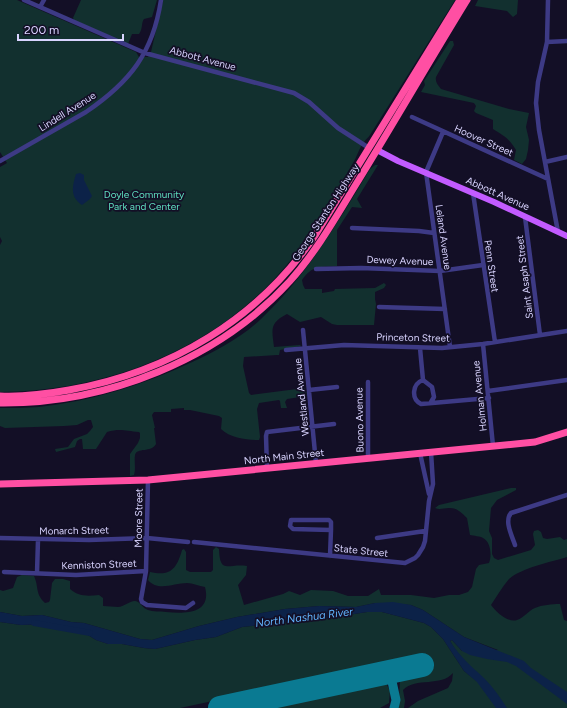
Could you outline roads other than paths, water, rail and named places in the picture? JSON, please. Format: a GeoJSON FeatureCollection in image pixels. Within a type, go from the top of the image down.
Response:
{"type":"FeatureCollection","features":[{"type":"Feature","properties":{"kind":"highway","name":"George Stanton Highway"},"geometry":{"type":"LineString","coordinates":[[0,396],[38,395],[95,385],[162,362],[221,330],[274,287],[299,259],[319,229],[459,0]]}},
{"type":"Feature","properties":{"kind":"highway","name":"George Stanton Highway"},"geometry":{"type":"LineString","coordinates":[[0,403],[39,401],[72,396],[105,389],[165,369],[186,359],[222,338],[262,307],[290,281],[320,242],[467,0]]}},
{"type":"Feature","properties":{"kind":"highway","name":"North Main Street"},"geometry":{"type":"LineString","coordinates":[[0,484],[148,480],[535,442],[567,432]]}},
{"type":"Feature","properties":{"kind":"main road","name":"Abbott Avenue"},"geometry":{"type":"LineString","coordinates":[[377,150],[398,161],[526,216],[567,236]]}},
{"type":"Feature","properties":{"kind":"street","name":"Abbott Avenue"},"geometry":{"type":"LineString","coordinates":[[24,0],[145,53],[294,93],[309,102],[338,128],[368,148]]}},
{"type":"Feature","properties":{"kind":"street"},"geometry":{"type":"LineString","coordinates":[[40,7],[44,0]]}},
{"type":"Feature","properties":{"kind":"street","name":"Lindell Avenue"},"geometry":{"type":"LineString","coordinates":[[0,161],[98,104],[128,77],[145,53],[156,22],[161,0]]}},
{"type":"Feature","properties":{"kind":"street"},"geometry":{"type":"LineString","coordinates":[[548,0],[546,42],[536,99],[537,116],[558,232]]}},
{"type":"Feature","properties":{"kind":"street"},"geometry":{"type":"LineString","coordinates":[[546,42],[567,41]]}},
{"type":"Feature","properties":{"kind":"street","name":"Hoover Street"},"geometry":{"type":"LineString","coordinates":[[412,117],[548,179]]}},
{"type":"Feature","properties":{"kind":"street"},"geometry":{"type":"LineString","coordinates":[[426,172],[443,132]]}},
{"type":"Feature","properties":{"kind":"street"},"geometry":{"type":"LineString","coordinates":[[545,162],[567,157]]}},
{"type":"Feature","properties":{"kind":"street","name":"Leland Avenue"},"geometry":{"type":"LineString","coordinates":[[426,172],[450,347]]}},
{"type":"Feature","properties":{"kind":"street","name":"Penn Street"},"geometry":{"type":"LineString","coordinates":[[473,193],[494,342]]}},
{"type":"Feature","properties":{"kind":"street","name":"Saint Asaph Street"},"geometry":{"type":"LineString","coordinates":[[526,216],[540,335]]}},
{"type":"Feature","properties":{"kind":"street"},"geometry":{"type":"LineString","coordinates":[[352,228],[421,231],[434,233]]}},
{"type":"Feature","properties":{"kind":"street","name":"Dewey Avenue"},"geometry":{"type":"LineString","coordinates":[[316,270],[362,268],[440,271],[483,265]]}},
{"type":"Feature","properties":{"kind":"street"},"geometry":{"type":"LineString","coordinates":[[379,307],[445,309]]}},
{"type":"Feature","properties":{"kind":"street","name":"Westland Avenue"},"geometry":{"type":"LineString","coordinates":[[303,330],[314,428],[316,463]]}},
{"type":"Feature","properties":{"kind":"street","name":"Princeton Street"},"geometry":{"type":"LineString","coordinates":[[286,350],[351,345],[420,348],[450,347],[483,344],[567,331]]}},
{"type":"Feature","properties":{"kind":"street","name":"Holman Avenue"},"geometry":{"type":"LineString","coordinates":[[483,344],[493,446]]}},
{"type":"Feature","properties":{"kind":"street"},"geometry":{"type":"LineString","coordinates":[[420,348],[423,380],[434,390],[434,397],[431,402]]}},
{"type":"Feature","properties":{"kind":"street"},"geometry":{"type":"LineString","coordinates":[[423,380],[416,384],[414,391],[414,397],[421,404],[489,398]]}},
{"type":"Feature","properties":{"kind":"street"},"geometry":{"type":"LineString","coordinates":[[488,392],[567,380]]}},
{"type":"Feature","properties":{"kind":"street","name":"Buono Avenue"},"geometry":{"type":"LineString","coordinates":[[368,382],[368,458]]}},
{"type":"Feature","properties":{"kind":"street"},"geometry":{"type":"LineString","coordinates":[[310,390],[337,387]]}},
{"type":"Feature","properties":{"kind":"street"},"geometry":{"type":"LineString","coordinates":[[267,468],[267,433],[314,428],[334,424]]}},
{"type":"Feature","properties":{"kind":"street","name":"State Street"},"geometry":{"type":"LineString","coordinates":[[194,542],[405,563],[415,558],[421,551],[425,541],[433,475],[431,452]]}},
{"type":"Feature","properties":{"kind":"street"},"geometry":{"type":"LineString","coordinates":[[420,453],[430,496]]}},
{"type":"Feature","properties":{"kind":"street","name":"Moore Street"},"geometry":{"type":"LineString","coordinates":[[148,480],[148,538],[146,571],[141,599],[142,603],[147,605],[186,608],[193,603]]}},
{"type":"Feature","properties":{"kind":"street"},"geometry":{"type":"LineString","coordinates":[[515,545],[508,521],[509,516],[512,513],[567,495]]}},
{"type":"Feature","properties":{"kind":"street"},"geometry":{"type":"LineString","coordinates":[[330,556],[332,522],[329,520],[291,520],[290,526],[293,529],[331,530]]}},
{"type":"Feature","properties":{"kind":"street"},"geometry":{"type":"LineString","coordinates":[[377,538],[426,531]]}},
{"type":"Feature","properties":{"kind":"street","name":"Monarch Street"},"geometry":{"type":"LineString","coordinates":[[0,538],[38,540],[148,538]]}},
{"type":"Feature","properties":{"kind":"street"},"geometry":{"type":"LineString","coordinates":[[148,538],[188,542]]}},
{"type":"Feature","properties":{"kind":"street"},"geometry":{"type":"LineString","coordinates":[[37,573],[38,540]]}},
{"type":"Feature","properties":{"kind":"street","name":"Kenniston Street"},"geometry":{"type":"LineString","coordinates":[[4,572],[76,575],[146,571]]}},
{"type":"Feature","properties":{"kind":"water"},"geometry":{"type":"Polygon","coordinates":[[[80,173],[84,175],[84,180],[92,196],[82,205],[75,199],[73,191],[76,174],[80,173]]]}},
{"type":"Feature","properties":{"kind":"water"},"geometry":{"type":"Polygon","coordinates":[[[393,602],[411,605],[423,610],[464,637],[524,661],[531,668],[567,692],[567,704],[516,666],[507,662],[470,655],[462,651],[452,640],[450,641],[462,657],[490,685],[507,708],[496,708],[477,682],[464,671],[443,639],[431,627],[424,623],[382,612],[367,612],[316,620],[242,627],[216,637],[155,649],[122,644],[108,644],[96,640],[80,630],[71,630],[63,626],[49,624],[21,625],[0,622],[0,612],[22,616],[42,615],[71,622],[84,623],[140,639],[152,640],[199,626],[237,617],[285,609],[319,606],[356,607],[375,603],[393,602]]]}},
{"type":"Feature","properties":{"kind":"waterway","name":"North Nashua River"},"geometry":{"type":"LineString","coordinates":[[34,623],[90,633]]}},
{"type":"Feature","properties":{"kind":"park label","name":"Doyle Community Park and Center"},"geometry":{"type":"Point","coordinates":[144,200]}}]}
